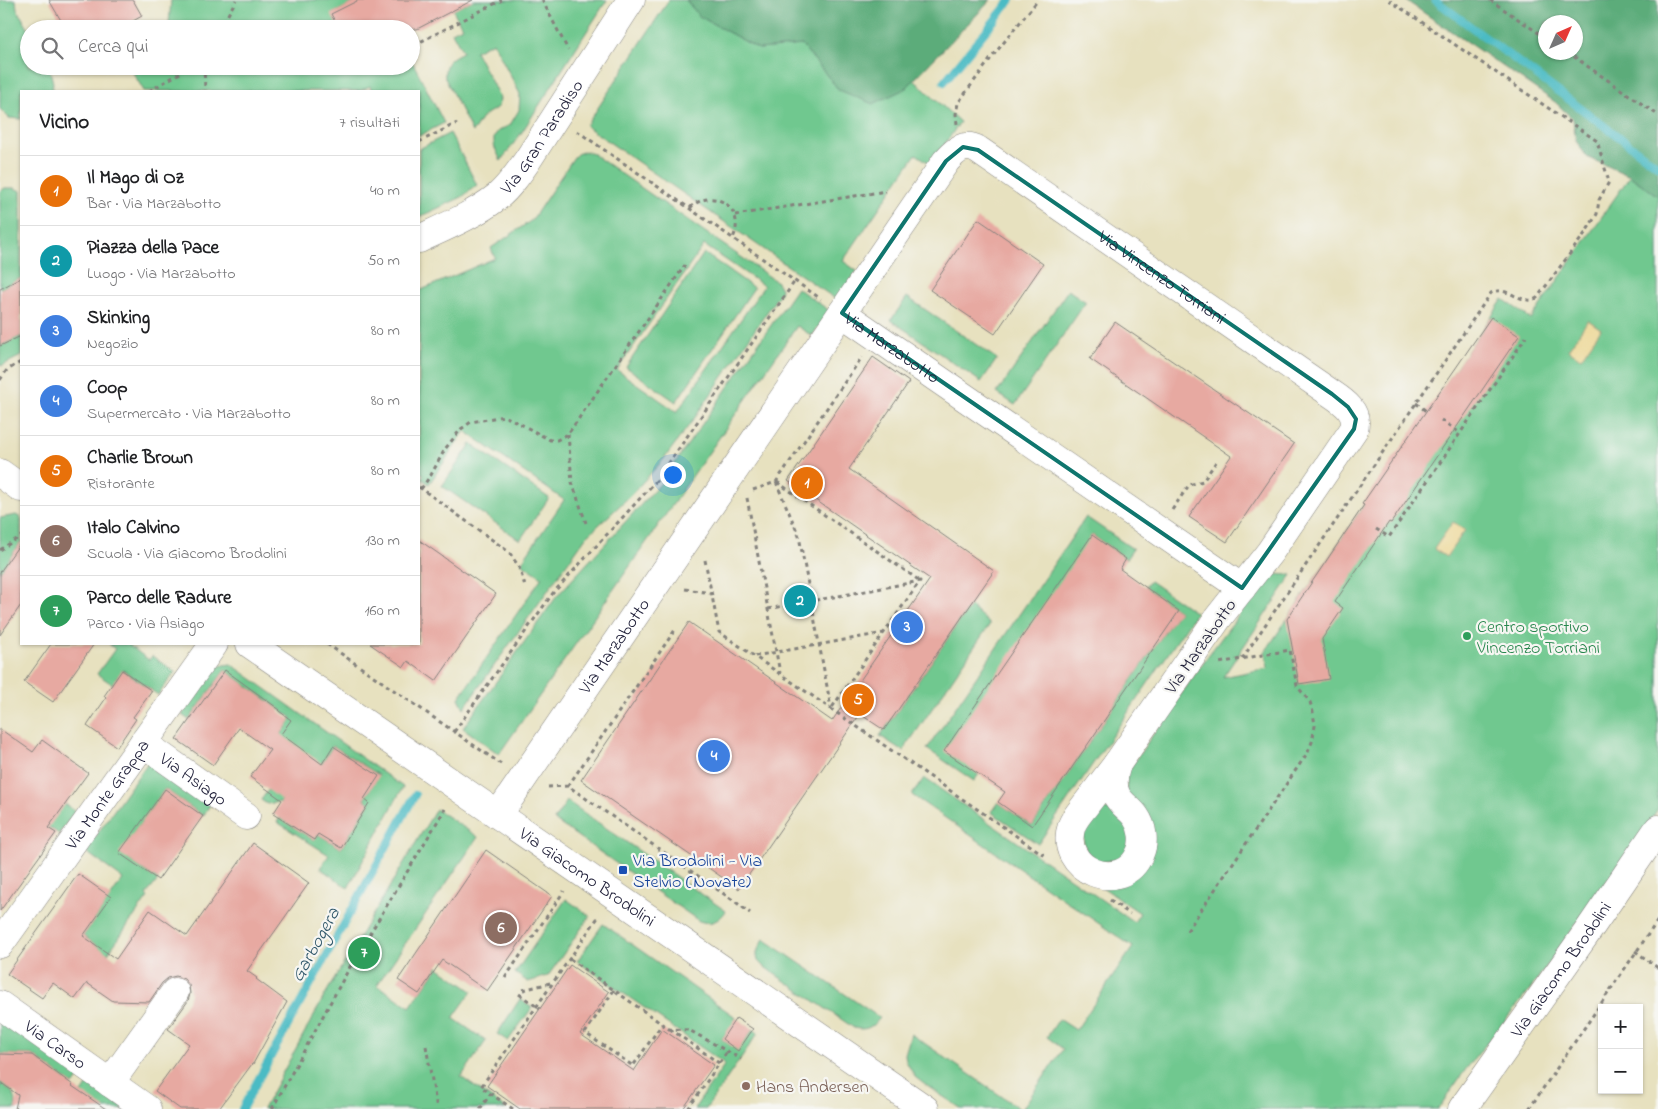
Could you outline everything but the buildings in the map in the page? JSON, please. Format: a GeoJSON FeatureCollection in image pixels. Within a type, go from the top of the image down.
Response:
{"type":"FeatureCollection","features":[{"type":"Feature","properties":{"kind":"street","name":"Via Gran Paradiso"},"geometry":{"type":"LineString","coordinates":[[420,240],[467,216],[496,198],[511,182],[631,0]]}},
{"type":"Feature","properties":{"kind":"street"},"geometry":{"type":"LineString","coordinates":[[842,313],[946,161],[955,151],[963,147]]}},
{"type":"Feature","properties":{"kind":"street","name":"Via Vincenzo Torriani"},"geometry":{"type":"LineString","coordinates":[[963,147],[974,148],[990,158],[1332,394],[1354,414],[1356,420],[1354,429],[1270,552],[1242,588]]}},
{"type":"Feature","properties":{"kind":"street","name":"Via Marzabotto"},"geometry":{"type":"LineString","coordinates":[[498,815],[842,313],[1242,588],[1191,656],[1117,764]]}},
{"type":"Feature","properties":{"kind":"street"},"geometry":{"type":"LineString","coordinates":[[0,473],[20,487]]}},
{"type":"Feature","properties":{"kind":"street","name":"Via Monte Grappa"},"geometry":{"type":"LineString","coordinates":[[0,944],[213,645]]}},
{"type":"Feature","properties":{"kind":"street","name":"Via Giacomo Brodolini"},"geometry":{"type":"LineString","coordinates":[[251,645],[925,1109]]}},
{"type":"Feature","properties":{"kind":"street","name":"Via Asiago"},"geometry":{"type":"LineString","coordinates":[[143,743],[246,816]]}},
{"type":"Feature","properties":{"kind":"street","name":"Via Giacomo Brodolini"},"geometry":{"type":"LineString","coordinates":[[1462,1109],[1658,829]]}},
{"type":"Feature","properties":{"kind":"street"},"geometry":{"type":"LineString","coordinates":[[110,1083],[175,992]]}},
{"type":"Feature","properties":{"kind":"street","name":"Via Carso"},"geometry":{"type":"LineString","coordinates":[[0,1005],[147,1109]]}},
{"type":"Feature","properties":{"kind":"path"},"geometry":{"type":"LineString","coordinates":[[225,20],[236,0]]}},
{"type":"Feature","properties":{"kind":"path"},"geometry":{"type":"LineString","coordinates":[[420,42],[502,0]]}},
{"type":"Feature","properties":{"kind":"path"},"geometry":{"type":"LineString","coordinates":[[542,0],[569,51]]}},
{"type":"Feature","properties":{"kind":"path"},"geometry":{"type":"LineString","coordinates":[[963,147],[956,114],[958,103],[1038,0]]}},
{"type":"Feature","properties":{"kind":"path"},"geometry":{"type":"LineString","coordinates":[[1242,659],[1492,293],[1501,290],[1530,300],[1537,298],[1597,214],[1599,200],[1609,182],[1597,141],[1389,0]]}},
{"type":"Feature","properties":{"kind":"path"},"geometry":{"type":"LineString","coordinates":[[1490,0],[1538,33]]}},
{"type":"Feature","properties":{"kind":"path"},"geometry":{"type":"LineString","coordinates":[[1578,60],[1658,115]]}},
{"type":"Feature","properties":{"kind":"path"},"geometry":{"type":"LineString","coordinates":[[151,90],[177,75]]}},
{"type":"Feature","properties":{"kind":"path"},"geometry":{"type":"LineString","coordinates":[[204,75],[205,90]]}},
{"type":"Feature","properties":{"kind":"path"},"geometry":{"type":"LineString","coordinates":[[420,142],[457,123]]}},
{"type":"Feature","properties":{"kind":"path"},"geometry":{"type":"LineString","coordinates":[[573,128],[842,313]]}},
{"type":"Feature","properties":{"kind":"path"},"geometry":{"type":"LineString","coordinates":[[735,215],[886,191]]}},
{"type":"Feature","properties":{"kind":"path"},"geometry":{"type":"LineString","coordinates":[[690,208],[704,199],[719,199],[726,203],[737,221],[737,228],[733,238]]}},
{"type":"Feature","properties":{"kind":"path"},"geometry":{"type":"LineString","coordinates":[[525,586],[518,567],[509,552],[420,488],[431,475],[445,449],[461,429],[471,422],[504,416],[550,440],[558,440],[568,434],[685,264]]}},
{"type":"Feature","properties":{"kind":"path"},"geometry":{"type":"LineString","coordinates":[[454,732],[553,593],[657,480],[795,281]]}},
{"type":"Feature","properties":{"kind":"path"},"geometry":{"type":"LineString","coordinates":[[1376,529],[1389,537],[1526,337]]}},
{"type":"Feature","properties":{"kind":"path"},"geometry":{"type":"LineString","coordinates":[[741,500],[746,492],[776,482],[867,350]]}},
{"type":"Feature","properties":{"kind":"path"},"geometry":{"type":"LineString","coordinates":[[0,380],[7,370],[20,363]]}},
{"type":"Feature","properties":{"kind":"path"},"geometry":{"type":"LineString","coordinates":[[1416,404],[1426,411]]}},
{"type":"Feature","properties":{"kind":"path"},"geometry":{"type":"LineString","coordinates":[[1441,420],[1460,433]]}},
{"type":"Feature","properties":{"kind":"path"},"geometry":{"type":"LineString","coordinates":[[568,434],[572,482],[586,523]]}},
{"type":"Feature","properties":{"kind":"path"},"geometry":{"type":"LineString","coordinates":[[1168,515],[1189,485],[1203,481],[1218,459]]}},
{"type":"Feature","properties":{"kind":"path"},"geometry":{"type":"LineString","coordinates":[[776,482],[920,580]]}},
{"type":"Feature","properties":{"kind":"path"},"geometry":{"type":"LineString","coordinates":[[776,482],[799,536],[832,709]]}},
{"type":"Feature","properties":{"kind":"path"},"geometry":{"type":"LineString","coordinates":[[746,492],[780,674]]}},
{"type":"Feature","properties":{"kind":"path"},"geometry":{"type":"LineString","coordinates":[[0,550],[20,537]]}},
{"type":"Feature","properties":{"kind":"path"},"geometry":{"type":"LineString","coordinates":[[699,560],[704,554],[719,632],[1054,862]]}},
{"type":"Feature","properties":{"kind":"path"},"geometry":{"type":"LineString","coordinates":[[768,609],[920,580]]}},
{"type":"Feature","properties":{"kind":"path"},"geometry":{"type":"LineString","coordinates":[[832,709],[920,580]]}},
{"type":"Feature","properties":{"kind":"path"},"geometry":{"type":"LineString","coordinates":[[568,786],[675,630]]}},
{"type":"Feature","properties":{"kind":"path"},"geometry":{"type":"LineString","coordinates":[[755,656],[884,632]]}},
{"type":"Feature","properties":{"kind":"path"},"geometry":{"type":"LineString","coordinates":[[328,645],[502,765]]}},
{"type":"Feature","properties":{"kind":"path"},"geometry":{"type":"LineString","coordinates":[[1187,931],[1302,760],[1312,742],[1315,726],[1310,702],[1297,686],[1290,650],[1205,666],[1191,656]]}},
{"type":"Feature","properties":{"kind":"path"},"geometry":{"type":"LineString","coordinates":[[544,788],[568,786],[737,902],[750,913]]}},
{"type":"Feature","properties":{"kind":"path"},"geometry":{"type":"LineString","coordinates":[[272,1109],[351,965],[446,807]]}},
{"type":"Feature","properties":{"kind":"path"},"geometry":{"type":"LineString","coordinates":[[505,978],[564,890]]}},
{"type":"Feature","properties":{"kind":"path"},"geometry":{"type":"LineString","coordinates":[[1107,898],[1130,914]]}},
{"type":"Feature","properties":{"kind":"path"},"geometry":{"type":"LineString","coordinates":[[513,1109],[481,1087],[538,1008],[600,915]]}},
{"type":"Feature","properties":{"kind":"path"},"geometry":{"type":"LineString","coordinates":[[1528,1109],[1658,920]]}},
{"type":"Feature","properties":{"kind":"path"},"geometry":{"type":"LineString","coordinates":[[1635,951],[1658,968]]}},
{"type":"Feature","properties":{"kind":"path"},"geometry":{"type":"LineString","coordinates":[[570,959],[719,1063]]}},
{"type":"Feature","properties":{"kind":"path"},"geometry":{"type":"LineString","coordinates":[[523,990],[554,982]]}},
{"type":"Feature","properties":{"kind":"path"},"geometry":{"type":"LineString","coordinates":[[614,990],[585,1033],[632,1066],[662,1024]]}},
{"type":"Feature","properties":{"kind":"path"},"geometry":{"type":"LineString","coordinates":[[519,994],[538,1008]]}},
{"type":"Feature","properties":{"kind":"path"},"geometry":{"type":"LineString","coordinates":[[669,1029],[689,1030],[741,1059]]}},
{"type":"Feature","properties":{"kind":"path"},"geometry":{"type":"LineString","coordinates":[[426,1046],[437,1109]]}},
{"type":"Feature","properties":{"kind":"path"},"geometry":{"type":"LineString","coordinates":[[688,1109],[727,1052]]}},
{"type":"Feature","properties":{"kind":"path"},"geometry":{"type":"LineString","coordinates":[[480,1109],[491,1093]]}},
{"type":"Feature","properties":{"kind":"highlighted area"},"geometry":{"type":"Polygon","coordinates":[[[963,147],[978,150],[1332,394],[1348,407],[1356,419],[1354,429],[1242,588],[842,313],[946,161],[963,147]]]}},
{"type":"Feature","properties":{"kind":"green space"},"geometry":{"type":"Polygon","coordinates":[[[0,0],[16,0],[17,9],[23,20],[20,20],[20,75],[51,75],[52,90],[20,90],[20,119],[9,118],[0,109],[0,0]]]}},
{"type":"Feature","properties":{"kind":"green space"},"geometry":{"type":"Polygon","coordinates":[[[171,0],[359,0],[332,14],[335,20],[169,20],[171,0]]]}},
{"type":"Feature","properties":{"kind":"green space"},"geometry":{"type":"Polygon","coordinates":[[[473,0],[607,0],[522,132],[501,161],[494,146],[494,137],[498,131],[510,125],[519,110],[520,94],[493,42],[475,51],[500,98],[497,108],[482,118],[472,132],[445,78],[445,68],[448,62],[463,52],[452,32],[462,27],[453,10],[473,0]]]}},
{"type":"Feature","properties":{"kind":"green space"},"geometry":{"type":"Polygon","coordinates":[[[669,0],[686,0],[699,16],[759,49],[802,45],[839,90],[905,89],[914,80],[960,122],[931,164],[916,154],[843,261],[857,271],[837,300],[586,126],[669,0]]]}},
{"type":"Feature","properties":{"kind":"green space"},"geometry":{"type":"Polygon","coordinates":[[[686,0],[991,0],[905,89],[873,104],[839,90],[802,45],[759,49],[699,16],[686,0]]]}},
{"type":"Feature","properties":{"kind":"green space"},"geometry":{"type":"Polygon","coordinates":[[[1405,0],[1658,0],[1658,196],[1630,176],[1587,157],[1576,141],[1573,119],[1555,102],[1405,0]]]}},
{"type":"Feature","properties":{"kind":"green space"},"geometry":{"type":"Polygon","coordinates":[[[134,75],[419,75],[444,123],[420,135],[420,90],[372,90],[370,86],[362,90],[143,90],[134,75]]]}},
{"type":"Feature","properties":{"kind":"green space"},"geometry":{"type":"Polygon","coordinates":[[[450,133],[477,185],[462,197],[420,217],[420,148],[450,133]]]}},
{"type":"Feature","properties":{"kind":"green space"},"geometry":{"type":"Polygon","coordinates":[[[585,151],[593,154],[777,282],[781,289],[696,416],[663,460],[630,496],[586,537],[464,708],[459,698],[542,577],[521,563],[564,500],[465,431],[429,484],[421,478],[424,475],[420,472],[420,291],[495,258],[491,248],[532,220],[574,157],[585,151]],[[704,245],[617,370],[677,412],[764,286],[704,245]]]}},
{"type":"Feature","properties":{"kind":"green space","name":"Centro sportivo Vincenzo Torriani"},"geometry":{"type":"Polygon","coordinates":[[[1630,176],[1658,196],[1658,809],[1529,991],[1466,1069],[1438,1109],[1022,1109],[1063,1049],[1047,1037],[1059,1019],[1076,1030],[1133,947],[912,795],[924,778],[1134,922],[1140,913],[1095,882],[1139,869],[1126,793],[1127,773],[1136,759],[1207,657],[1270,574],[1292,575],[1223,677],[1268,668],[1265,652],[1503,299],[1531,319],[1630,176]]]}},
{"type":"Feature","properties":{"kind":"green space"},"geometry":{"type":"Polygon","coordinates":[[[5,188],[14,188],[20,191],[20,279],[0,289],[0,191],[5,188]]]}},
{"type":"Feature","properties":{"kind":"green space"},"geometry":{"type":"Polygon","coordinates":[[[704,253],[754,288],[676,402],[626,367],[704,253]]]}},
{"type":"Feature","properties":{"kind":"green space"},"geometry":{"type":"Polygon","coordinates":[[[797,288],[830,311],[812,336],[797,326],[499,754],[463,728],[557,596],[661,483],[797,288]]]}},
{"type":"Feature","properties":{"kind":"green space"},"geometry":{"type":"Polygon","coordinates":[[[1068,290],[1086,302],[1015,405],[997,393],[1068,290]]]}},
{"type":"Feature","properties":{"kind":"green space"},"geometry":{"type":"Polygon","coordinates":[[[907,297],[997,359],[981,382],[891,320],[907,297]]]}},
{"type":"Feature","properties":{"kind":"green space"},"geometry":{"type":"Polygon","coordinates":[[[20,336],[20,356],[1,366],[0,346],[20,336]]]}},
{"type":"Feature","properties":{"kind":"green space"},"geometry":{"type":"Polygon","coordinates":[[[471,444],[549,498],[520,540],[442,486],[471,444]]]}},
{"type":"Feature","properties":{"kind":"green space"},"geometry":{"type":"Polygon","coordinates":[[[16,515],[20,517],[20,543],[0,572],[0,518],[16,515]]]}},
{"type":"Feature","properties":{"kind":"green space"},"geometry":{"type":"Polygon","coordinates":[[[1086,517],[1133,549],[1126,559],[1092,535],[974,781],[927,749],[1086,517]]]}},
{"type":"Feature","properties":{"kind":"green space"},"geometry":{"type":"Polygon","coordinates":[[[1150,581],[1196,613],[1038,844],[991,812],[998,802],[1032,826],[1179,611],[1145,587],[1150,581]]]}},
{"type":"Feature","properties":{"kind":"green space"},"geometry":{"type":"Polygon","coordinates":[[[970,606],[990,624],[903,751],[880,736],[970,606]]]}},
{"type":"Feature","properties":{"kind":"green space"},"geometry":{"type":"Polygon","coordinates":[[[110,645],[128,645],[149,660],[152,656],[175,672],[158,695],[123,670],[112,684],[97,674],[115,649],[110,645]]]}},
{"type":"Feature","properties":{"kind":"green space"},"geometry":{"type":"Polygon","coordinates":[[[231,664],[403,787],[348,888],[320,868],[329,855],[277,822],[280,818],[314,840],[318,834],[341,848],[369,803],[364,799],[379,775],[333,746],[313,778],[301,770],[281,802],[267,804],[261,800],[299,748],[281,735],[292,718],[225,670],[189,720],[182,715],[217,666],[231,664]]]}},
{"type":"Feature","properties":{"kind":"green space"},"geometry":{"type":"Polygon","coordinates":[[[149,761],[210,805],[203,816],[165,789],[120,853],[158,880],[96,970],[97,946],[83,936],[123,879],[85,851],[149,761]]]}},
{"type":"Feature","properties":{"kind":"green space"},"geometry":{"type":"Polygon","coordinates":[[[46,791],[75,811],[59,834],[29,813],[46,791]]]}},
{"type":"Feature","properties":{"kind":"green space"},"geometry":{"type":"Polygon","coordinates":[[[567,801],[726,911],[714,921],[707,923],[699,921],[554,820],[567,801]]]}},
{"type":"Feature","properties":{"kind":"green space"},"geometry":{"type":"Polygon","coordinates":[[[436,809],[478,837],[377,985],[410,1007],[438,967],[472,991],[453,1018],[486,1041],[461,1077],[506,1109],[263,1109],[326,993],[436,809]]]}},
{"type":"Feature","properties":{"kind":"green space"},"geometry":{"type":"Polygon","coordinates":[[[1103,809],[1113,810],[1134,830],[1128,859],[1089,863],[1080,826],[1093,812],[1103,809]]]}},
{"type":"Feature","properties":{"kind":"green space"},"geometry":{"type":"Polygon","coordinates":[[[566,899],[590,916],[548,976],[528,982],[515,973],[566,899]]]}},
{"type":"Feature","properties":{"kind":"green space"},"geometry":{"type":"Polygon","coordinates":[[[603,924],[737,1018],[722,1039],[738,1050],[753,1029],[758,1033],[706,1109],[694,1109],[725,1064],[577,961],[603,924]]]}},
{"type":"Feature","properties":{"kind":"green space"},"geometry":{"type":"Polygon","coordinates":[[[764,939],[880,1018],[868,1028],[854,1028],[763,966],[758,960],[757,953],[764,939]]]}},
{"type":"Feature","properties":{"kind":"green space"},"geometry":{"type":"Polygon","coordinates":[[[520,999],[532,1008],[508,1041],[497,1034],[520,999]]]}},
{"type":"Feature","properties":{"kind":"green space"},"geometry":{"type":"Polygon","coordinates":[[[0,1018],[80,1076],[73,1085],[32,1055],[0,1054],[0,1018]]]}},
{"type":"Feature","properties":{"kind":"green space"},"geometry":{"type":"Polygon","coordinates":[[[911,1034],[1020,1109],[962,1109],[924,1084],[915,1077],[906,1061],[905,1054],[911,1034]]]}},
{"type":"Feature","properties":{"kind":"green space"},"geometry":{"type":"Polygon","coordinates":[[[0,1082],[14,1095],[15,1108],[17,1109],[0,1109],[0,1082]]]}},
{"type":"Feature","properties":{"kind":"green space"},"geometry":{"type":"Polygon","coordinates":[[[89,1083],[127,1109],[71,1109],[89,1083]]]}},
{"type":"Feature","properties":{"kind":"sand"},"geometry":{"type":"Polygon","coordinates":[[[1588,320],[1601,329],[1581,358],[1568,350],[1588,320]]]}},
{"type":"Feature","properties":{"kind":"sand"},"geometry":{"type":"Polygon","coordinates":[[[1453,522],[1465,530],[1446,557],[1434,549],[1453,522]]]}},
{"type":"Feature","properties":{"kind":"waterway","name":"Garbogera"},"geometry":{"type":"LineString","coordinates":[[944,82],[1011,0]]}},
{"type":"Feature","properties":{"kind":"waterway"},"geometry":{"type":"LineString","coordinates":[[1435,0],[1658,166]]}},
{"type":"Feature","properties":{"kind":"waterway","name":"Garbogera"},"geometry":{"type":"LineString","coordinates":[[242,1109],[415,795]]}},
{"type":"Feature","properties":{"kind":"place","name":"Il Mago di Oz"},"geometry":{"type":"Point","coordinates":[807,483]}},
{"type":"Feature","properties":{"kind":"place","name":"Piazza della Pace"},"geometry":{"type":"Point","coordinates":[800,601]}},
{"type":"Feature","properties":{"kind":"place","name":"Skinking"},"geometry":{"type":"Point","coordinates":[907,627]}},
{"type":"Feature","properties":{"kind":"place","name":"Centro sportivo Vincenzo Torriani"},"geometry":{"type":"Point","coordinates":[1467,636]}},
{"type":"Feature","properties":{"kind":"place","name":"Charlie Brown"},"geometry":{"type":"Point","coordinates":[858,700]}},
{"type":"Feature","properties":{"kind":"place","name":"Coop"},"geometry":{"type":"Point","coordinates":[714,756]}},
{"type":"Feature","properties":{"kind":"place","name":"Via Brodolini - Via Stelvio (Novate)"},"geometry":{"type":"Point","coordinates":[623,870]}},
{"type":"Feature","properties":{"kind":"place","name":"Italo Calvino"},"geometry":{"type":"Point","coordinates":[501,928]}},
{"type":"Feature","properties":{"kind":"place","name":"Parco delle Radure"},"geometry":{"type":"Point","coordinates":[364,953]}},
{"type":"Feature","properties":{"kind":"place","name":"Hans Andersen"},"geometry":{"type":"Point","coordinates":[746,1086]}}]}
